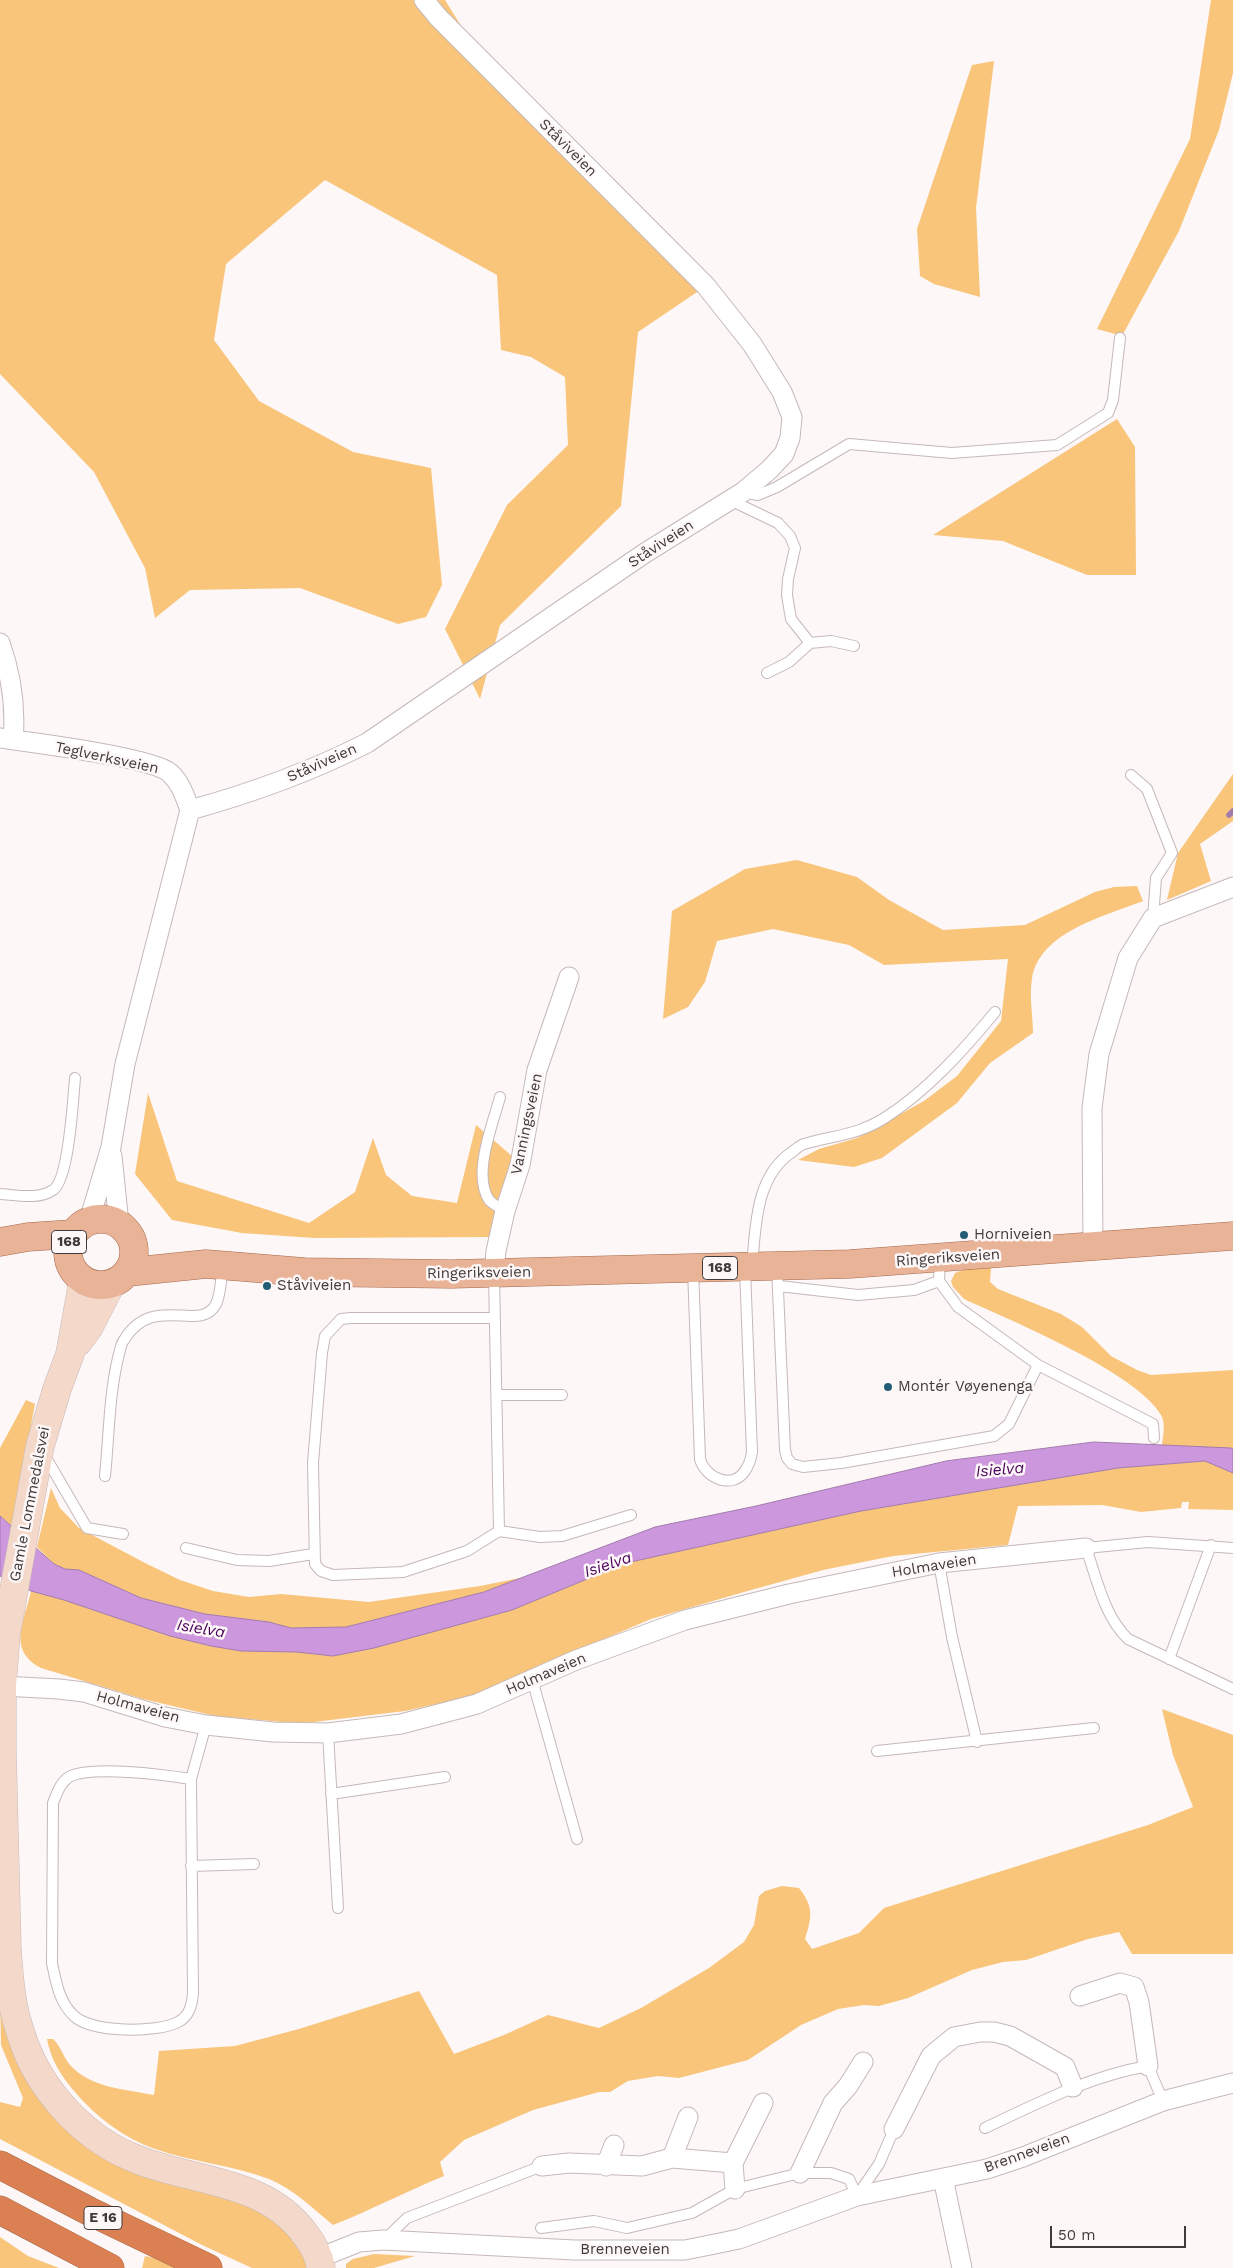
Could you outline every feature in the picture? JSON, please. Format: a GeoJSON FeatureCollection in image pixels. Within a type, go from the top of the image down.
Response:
{"type":"FeatureCollection","features":[{"type":"Feature","properties":{"kind":"highway","name":"E 16"},"geometry":{"type":"LineString","coordinates":[[0,2165],[90,2212],[208,2268]]}},
{"type":"Feature","properties":{"kind":"highway"},"geometry":{"type":"LineString","coordinates":[[0,2210],[110,2268]]}},
{"type":"Feature","properties":{"kind":"main road","name":"168"},"geometry":{"type":"LineString","coordinates":[[0,1242],[81,1228],[110,1220],[126,1234]]}},
{"type":"Feature","properties":{"kind":"main road","name":"168"},"geometry":{"type":"LineString","coordinates":[[75,1271],[67,1247],[81,1228]]}},
{"type":"Feature","properties":{"kind":"main road","name":"Ringeriksveien"},"geometry":{"type":"LineString","coordinates":[[126,1234],[181,1255],[214,1265]]}},
{"type":"Feature","properties":{"kind":"main road"},"geometry":{"type":"LineString","coordinates":[[120,1278],[134,1254],[126,1234]]}},
{"type":"Feature","properties":{"kind":"main road","name":"Ringeriksveien"},"geometry":{"type":"LineString","coordinates":[[120,1278],[214,1265],[340,1273],[494,1273],[693,1268],[763,1271],[940,1270],[1093,1247],[1233,1236]]}},
{"type":"Feature","properties":{"kind":"main road","name":"168"},"geometry":{"type":"LineString","coordinates":[[0,1242],[75,1271],[96,1286],[120,1278]]}},
{"type":"Feature","properties":{"kind":"street","name":"Ståviveien"},"geometry":{"type":"LineString","coordinates":[[190,810],[238,797],[288,779],[327,764],[367,743],[645,553],[737,496],[769,470],[784,454],[790,438],[792,418],[782,392],[752,344],[706,286],[451,31],[424,0]]}},
{"type":"Feature","properties":{"kind":"street"},"geometry":{"type":"LineString","coordinates":[[1,648],[13,698],[15,721],[7,739]]}},
{"type":"Feature","properties":{"kind":"street","name":"Teglverksveien"},"geometry":{"type":"LineString","coordinates":[[7,739],[122,758],[158,767],[170,772],[183,790],[190,810]]}},
{"type":"Feature","properties":{"kind":"street"},"geometry":{"type":"LineString","coordinates":[[81,1228],[111,1147],[125,1064],[190,810]]}},
{"type":"Feature","properties":{"kind":"street"},"geometry":{"type":"LineString","coordinates":[[1093,1247],[1092,1108],[1099,1054],[1128,958],[1153,918],[1233,886]]}},
{"type":"Feature","properties":{"kind":"street","name":"Vanningsveien"},"geometry":{"type":"LineString","coordinates":[[494,1273],[496,1251],[520,1164],[537,1070],[569,977]]}},
{"type":"Feature","properties":{"kind":"street"},"geometry":{"type":"LineString","coordinates":[[111,1147],[126,1234]]}},
{"type":"Feature","properties":{"kind":"street","name":"Gamle Lommedalsvei"},"geometry":{"type":"LineString","coordinates":[[70,1354],[75,1271]]}},
{"type":"Feature","properties":{"kind":"street","name":"Gamle Lommedalsvei"},"geometry":{"type":"LineString","coordinates":[[120,1278],[70,1354],[54,1398],[40,1446],[6,1634],[2,1679],[2,1823],[9,1979],[20,2034],[32,2064],[46,2084],[81,2125],[104,2142],[128,2156],[161,2168],[250,2191],[284,2210],[299,2225],[320,2263]]}},
{"type":"Feature","properties":{"kind":"street","name":"Holmaveien"},"geometry":{"type":"LineString","coordinates":[[2,1679],[84,1692],[165,1717],[206,1725],[273,1732],[328,1733],[401,1724],[477,1704],[576,1660],[685,1620],[789,1594],[939,1563],[1086,1548]]}},
{"type":"Feature","properties":{"kind":"street"},"geometry":{"type":"LineString","coordinates":[[1080,1996],[1120,1984],[1134,1987],[1139,2002],[1148,2066]]}},
{"type":"Feature","properties":{"kind":"street"},"geometry":{"type":"LineString","coordinates":[[894,2129],[931,2056],[954,2037],[987,2032],[1010,2036],[1065,2067],[1073,2087]]}},
{"type":"Feature","properties":{"kind":"street"},"geometry":{"type":"LineString","coordinates":[[800,2173],[834,2103],[848,2086],[863,2062]]}},
{"type":"Feature","properties":{"kind":"street","name":"Brenneveien"},"geometry":{"type":"LineString","coordinates":[[320,2263],[359,2242],[383,2240],[574,2250],[685,2250],[739,2239],[857,2196],[987,2169],[1023,2157],[1163,2101],[1233,2083]]}},
{"type":"Feature","properties":{"kind":"street"},"geometry":{"type":"LineString","coordinates":[[735,2189],[733,2163],[764,2103]]}},
{"type":"Feature","properties":{"kind":"street"},"geometry":{"type":"LineString","coordinates":[[672,2158],[688,2117]]}},
{"type":"Feature","properties":{"kind":"street"},"geometry":{"type":"LineString","coordinates":[[606,2166],[614,2145]]}},
{"type":"Feature","properties":{"kind":"street"},"geometry":{"type":"LineString","coordinates":[[542,2166],[569,2163],[642,2166],[672,2158],[733,2163]]}},
{"type":"Feature","properties":{"kind":"street"},"geometry":{"type":"LineString","coordinates":[[943,2178],[962,2268]]}},
{"type":"Feature","properties":{"kind":"lane","name":"Ståviveien"},"geometry":{"type":"LineString","coordinates":[[737,496],[758,495],[771,489],[849,444],[952,453],[1057,445],[1108,413],[1112,400],[1120,338]]}},
{"type":"Feature","properties":{"kind":"lane"},"geometry":{"type":"LineString","coordinates":[[737,496],[778,523],[790,536],[794,548],[788,578],[787,595],[791,619],[810,643]]}},
{"type":"Feature","properties":{"kind":"lane"},"geometry":{"type":"LineString","coordinates":[[767,673],[789,662],[810,643],[831,641],[854,646]]}},
{"type":"Feature","properties":{"kind":"lane"},"geometry":{"type":"LineString","coordinates":[[1131,775],[1147,789],[1172,852],[1156,878],[1153,918]]}},
{"type":"Feature","properties":{"kind":"lane"},"geometry":{"type":"LineString","coordinates":[[996,1012],[968,1045],[926,1085],[885,1118],[862,1131],[802,1144],[784,1157],[765,1184],[758,1209],[763,1271],[787,1458],[792,1464],[803,1467],[841,1463],[994,1436],[1009,1424],[1038,1366]]}},
{"type":"Feature","properties":{"kind":"lane"},"geometry":{"type":"LineString","coordinates":[[0,1194],[41,1195],[54,1190],[59,1184],[65,1167],[76,1078]]}},
{"type":"Feature","properties":{"kind":"lane"},"geometry":{"type":"LineString","coordinates":[[500,1097],[482,1164],[483,1183],[490,1201],[506,1210]]}},
{"type":"Feature","properties":{"kind":"lane"},"geometry":{"type":"LineString","coordinates":[[105,1476],[114,1374],[123,1341],[137,1324],[151,1316],[166,1314],[205,1315],[216,1303],[214,1265]]}},
{"type":"Feature","properties":{"kind":"lane"},"geometry":{"type":"LineString","coordinates":[[693,1268],[700,1459],[703,1468],[710,1476],[726,1481],[738,1478],[745,1472],[752,1452],[763,1271]]}},
{"type":"Feature","properties":{"kind":"lane"},"geometry":{"type":"LineString","coordinates":[[940,1270],[958,1307],[1038,1366],[1152,1424],[1154,1438]]}},
{"type":"Feature","properties":{"kind":"lane"},"geometry":{"type":"LineString","coordinates":[[494,1273],[499,1531]]}},
{"type":"Feature","properties":{"kind":"lane"},"geometry":{"type":"LineString","coordinates":[[495,1318],[351,1318],[341,1320],[325,1336],[313,1463],[313,1554],[315,1564],[321,1571],[333,1575],[403,1572],[467,1551],[499,1531],[540,1537],[562,1536],[631,1515]]}},
{"type":"Feature","properties":{"kind":"lane"},"geometry":{"type":"LineString","coordinates":[[497,1395],[562,1395]]}},
{"type":"Feature","properties":{"kind":"lane"},"geometry":{"type":"LineString","coordinates":[[40,1446],[87,1528],[123,1534]]}},
{"type":"Feature","properties":{"kind":"lane"},"geometry":{"type":"LineString","coordinates":[[1233,1548],[1148,1542],[1086,1548],[1109,1614],[1117,1629],[1128,1640],[1233,1689]]}},
{"type":"Feature","properties":{"kind":"lane"},"geometry":{"type":"LineString","coordinates":[[1169,1659],[1211,1545]]}},
{"type":"Feature","properties":{"kind":"lane"},"geometry":{"type":"LineString","coordinates":[[186,1548],[237,1560],[269,1560],[313,1554]]}},
{"type":"Feature","properties":{"kind":"lane"},"geometry":{"type":"LineString","coordinates":[[939,1563],[952,1637],[977,1742]]}},
{"type":"Feature","properties":{"kind":"lane"},"geometry":{"type":"LineString","coordinates":[[532,1679],[577,1839]]}},
{"type":"Feature","properties":{"kind":"lane"},"geometry":{"type":"LineString","coordinates":[[191,1779],[153,1774],[80,1772],[67,1778],[59,1788],[53,1803],[52,1963],[57,1989],[65,2007],[75,2017],[85,2023],[99,2027],[152,2029],[179,2022],[189,2012],[193,1992],[191,1779],[206,1725]]}},
{"type":"Feature","properties":{"kind":"lane"},"geometry":{"type":"LineString","coordinates":[[878,1751],[977,1742],[1094,1728]]}},
{"type":"Feature","properties":{"kind":"lane"},"geometry":{"type":"LineString","coordinates":[[328,1733],[338,1908]]}},
{"type":"Feature","properties":{"kind":"lane"},"geometry":{"type":"LineString","coordinates":[[331,1794],[445,1777]]}},
{"type":"Feature","properties":{"kind":"lane"},"geometry":{"type":"LineString","coordinates":[[191,1866],[254,1864]]}},
{"type":"Feature","properties":{"kind":"lane"},"geometry":{"type":"LineString","coordinates":[[985,2128],[1073,2087],[1148,2066],[1163,2101]]}},
{"type":"Feature","properties":{"kind":"lane"},"geometry":{"type":"LineString","coordinates":[[857,2196],[878,2164],[894,2129]]}},
{"type":"Feature","properties":{"kind":"lane"},"geometry":{"type":"LineString","coordinates":[[383,2240],[407,2218],[542,2166]]}},
{"type":"Feature","properties":{"kind":"lane"},"geometry":{"type":"LineString","coordinates":[[541,2228],[594,2222],[627,2228],[692,2214],[735,2189],[800,2173],[832,2173],[849,2179],[857,2196]]}},
{"type":"Feature","properties":{"kind":"shaded area"},"geometry":{"type":"Polygon","coordinates":[[[0,0],[445,0],[486,66],[706,286],[638,332],[621,506],[500,625],[480,699],[445,629],[507,505],[568,445],[565,377],[531,357],[501,350],[497,275],[325,180],[226,264],[214,340],[259,401],[353,452],[431,468],[442,585],[426,617],[398,624],[300,588],[190,590],[155,618],[145,568],[94,472],[0,374],[0,0]]]}},
{"type":"Feature","properties":{"kind":"shaded area"},"geometry":{"type":"Polygon","coordinates":[[[1211,0],[1233,0],[1233,73],[1219,130],[1179,231],[1122,336],[1097,329],[1190,139],[1211,0]]]}},
{"type":"Feature","properties":{"kind":"shaded area"},"geometry":{"type":"Polygon","coordinates":[[[994,61],[976,208],[980,297],[934,284],[920,276],[917,229],[972,65],[994,61]]]}},
{"type":"Feature","properties":{"kind":"shaded area"},"geometry":{"type":"Polygon","coordinates":[[[1117,419],[1135,447],[1136,575],[1087,575],[1003,541],[933,535],[1117,419]]]}},
{"type":"Feature","properties":{"kind":"shaded area"},"geometry":{"type":"Polygon","coordinates":[[[1233,774],[1233,821],[1200,844],[1211,881],[1167,900],[1178,853],[1233,774]]]}},
{"type":"Feature","properties":{"kind":"shaded area"},"geometry":{"type":"Polygon","coordinates":[[[797,860],[857,877],[889,900],[943,930],[1025,925],[1095,892],[1114,887],[1137,886],[1143,901],[1076,928],[1047,949],[1037,963],[1032,979],[1033,1033],[990,1063],[957,1103],[882,1158],[854,1167],[798,1160],[819,1149],[857,1138],[924,1101],[957,1076],[1001,1021],[1008,959],[884,965],[849,945],[773,929],[717,941],[705,982],[688,1007],[663,1019],[672,911],[745,869],[797,860]]]}},
{"type":"Feature","properties":{"kind":"shaded area"},"geometry":{"type":"Polygon","coordinates":[[[148,1093],[177,1181],[309,1223],[355,1192],[373,1138],[386,1175],[412,1196],[457,1203],[476,1125],[513,1157],[492,1237],[314,1238],[242,1233],[172,1220],[135,1174],[148,1093]]]}},
{"type":"Feature","properties":{"kind":"shaded area"},"geometry":{"type":"Polygon","coordinates":[[[991,1268],[990,1282],[998,1289],[1061,1314],[1082,1327],[1111,1356],[1137,1370],[1151,1375],[1233,1370],[1233,1449],[1162,1445],[1163,1418],[1147,1399],[1126,1382],[1071,1349],[964,1299],[953,1287],[951,1281],[955,1273],[965,1269],[991,1268]]]}},
{"type":"Feature","properties":{"kind":"shaded area"},"geometry":{"type":"Polygon","coordinates":[[[26,1400],[35,1404],[12,1526],[0,1516],[0,1448],[26,1400]]]}},
{"type":"Feature","properties":{"kind":"shaded area"},"geometry":{"type":"Polygon","coordinates":[[[1205,1461],[1233,1473],[1233,1510],[1188,1509],[1189,1502],[1182,1502],[1181,1508],[1141,1512],[1102,1505],[1018,1506],[1008,1545],[893,1556],[823,1570],[651,1619],[468,1697],[405,1711],[314,1722],[283,1722],[215,1716],[143,1699],[41,1668],[24,1653],[21,1644],[22,1624],[31,1591],[64,1600],[170,1636],[211,1646],[241,1651],[297,1652],[333,1656],[374,1648],[512,1610],[626,1563],[861,1511],[1118,1468],[1205,1461]]]}},
{"type":"Feature","properties":{"kind":"shaded area"},"geometry":{"type":"Polygon","coordinates":[[[51,1488],[60,1508],[79,1528],[180,1580],[213,1591],[249,1597],[281,1594],[369,1602],[480,1586],[525,1577],[484,1592],[346,1627],[291,1628],[269,1622],[205,1614],[141,1598],[79,1570],[65,1569],[54,1564],[37,1547],[51,1488]]]}},
{"type":"Feature","properties":{"kind":"shaded area"},"geometry":{"type":"Polygon","coordinates":[[[1162,1709],[1233,1735],[1233,1954],[1132,1954],[1119,1932],[1088,1939],[1026,1960],[1003,1962],[972,1970],[908,1998],[879,2006],[864,2005],[838,2009],[801,2025],[748,2060],[679,2078],[658,2076],[628,2081],[610,2092],[599,2092],[533,2110],[464,2140],[440,2162],[444,2176],[333,2225],[295,2194],[269,2179],[241,2170],[155,2149],[122,2133],[101,2118],[75,2092],[65,2080],[51,2054],[47,2039],[53,2039],[70,2065],[88,2079],[120,2089],[154,2095],[159,2051],[235,2046],[299,2029],[419,1991],[454,2054],[504,2035],[548,2015],[599,2028],[641,2008],[709,1968],[744,1942],[754,1925],[759,1896],[765,1891],[782,1886],[799,1888],[809,1907],[810,1918],[805,1939],[812,1949],[859,1933],[884,1908],[1148,1825],[1193,1807],[1173,1755],[1162,1709]]]}},
{"type":"Feature","properties":{"kind":"shaded area"},"geometry":{"type":"Polygon","coordinates":[[[0,1994],[43,2098],[276,2220],[301,2249],[308,2268],[252,2268],[202,2245],[0,2139],[0,2102],[20,2107],[23,2098],[1,2045],[0,1994]]]}},
{"type":"Feature","properties":{"kind":"shaded area"},"geometry":{"type":"Polygon","coordinates":[[[0,2237],[28,2256],[59,2268],[0,2268],[0,2237]]]}},
{"type":"Feature","properties":{"kind":"shaded area"},"geometry":{"type":"Polygon","coordinates":[[[374,2254],[415,2256],[374,2268],[346,2268],[346,2264],[353,2259],[374,2254]]]}},
{"type":"Feature","properties":{"kind":"shaded area"},"geometry":{"type":"Polygon","coordinates":[[[145,2256],[164,2260],[180,2268],[142,2268],[145,2256]]]}},
{"type":"Feature","properties":{"kind":"water","name":"Isielva"},"geometry":{"type":"Polygon","coordinates":[[[1094,1442],[1231,1448],[1233,1449],[1233,1473],[1205,1461],[1118,1468],[861,1511],[626,1563],[512,1610],[374,1648],[333,1656],[297,1652],[241,1651],[211,1646],[170,1636],[64,1600],[31,1591],[0,1576],[0,1516],[54,1564],[65,1569],[79,1570],[141,1598],[205,1614],[269,1622],[291,1628],[346,1627],[484,1592],[655,1527],[756,1506],[946,1461],[1094,1442]]]}},
{"type":"Feature","properties":{"kind":"waterway"},"geometry":{"type":"LineString","coordinates":[[1229,815],[1233,811]]}},
{"type":"Feature","properties":{"kind":"place","name":"Horniveien"},"geometry":{"type":"Point","coordinates":[964,1235]}},
{"type":"Feature","properties":{"kind":"place","name":"Ståviveien"},"geometry":{"type":"Point","coordinates":[267,1286]}},
{"type":"Feature","properties":{"kind":"place","name":"Montér Vøyenenga"},"geometry":{"type":"Point","coordinates":[888,1387]}}]}
